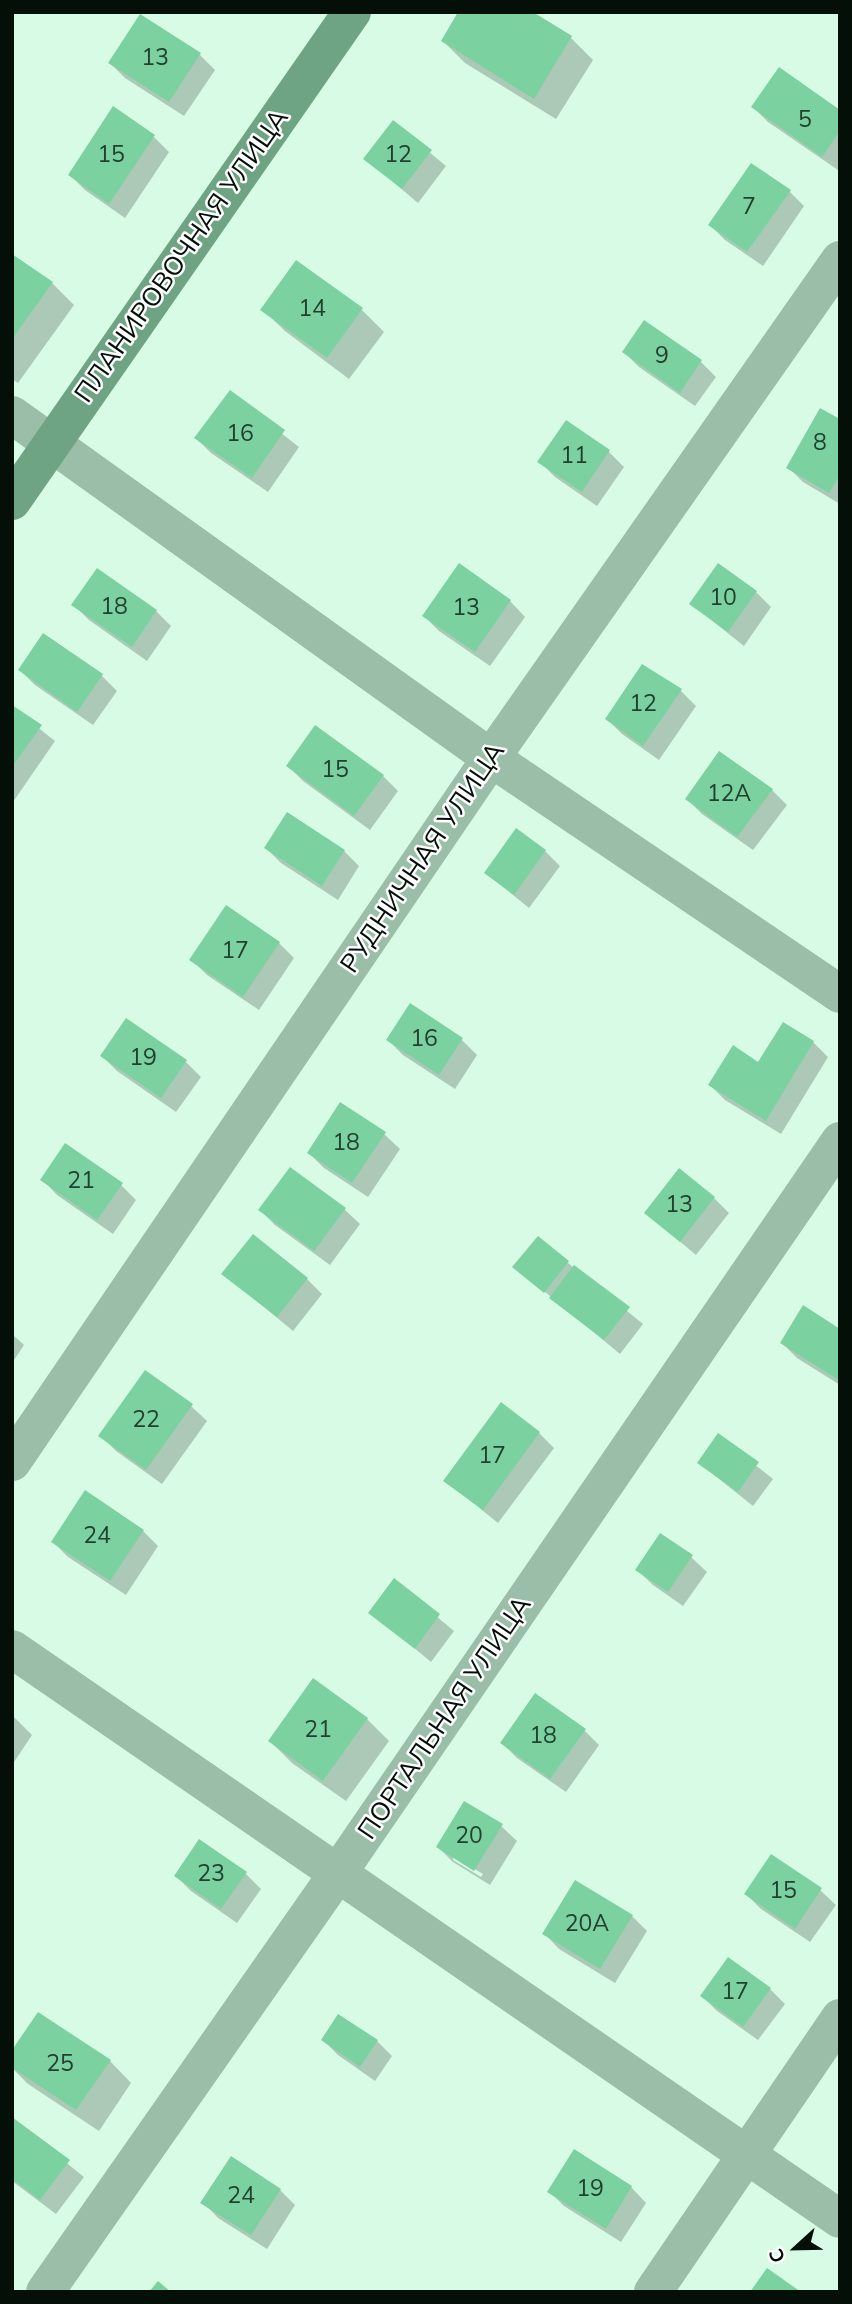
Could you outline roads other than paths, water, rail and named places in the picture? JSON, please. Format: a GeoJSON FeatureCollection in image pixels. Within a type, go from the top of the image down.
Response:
{"type":"FeatureCollection","features":[{"type":"Feature","properties":{"kind":"main road","name":"ПЛАНИРОВОЧНАЯ УЛИЦА"},"geometry":{"type":"LineString","coordinates":[[12,501],[352,12]]}},
{"type":"Feature","properties":{"kind":"street","name":"РУДНИЧНАЯ УЛИЦА"},"geometry":{"type":"LineString","coordinates":[[12,1462],[491,758],[840,260]]}},
{"type":"Feature","properties":{"kind":"street"},"geometry":{"type":"LineString","coordinates":[[12,415],[491,758],[840,994]]}},
{"type":"Feature","properties":{"kind":"street","name":"ПОРТАЛЬНАЯ УЛИЦА"},"geometry":{"type":"LineString","coordinates":[[45,2292],[338,1873],[840,1141]]}},
{"type":"Feature","properties":{"kind":"street"},"geometry":{"type":"LineString","coordinates":[[12,1649],[840,2219]]}},
{"type":"Feature","properties":{"kind":"street"},"geometry":{"type":"LineString","coordinates":[[653,2292],[840,2018]]}}]}
